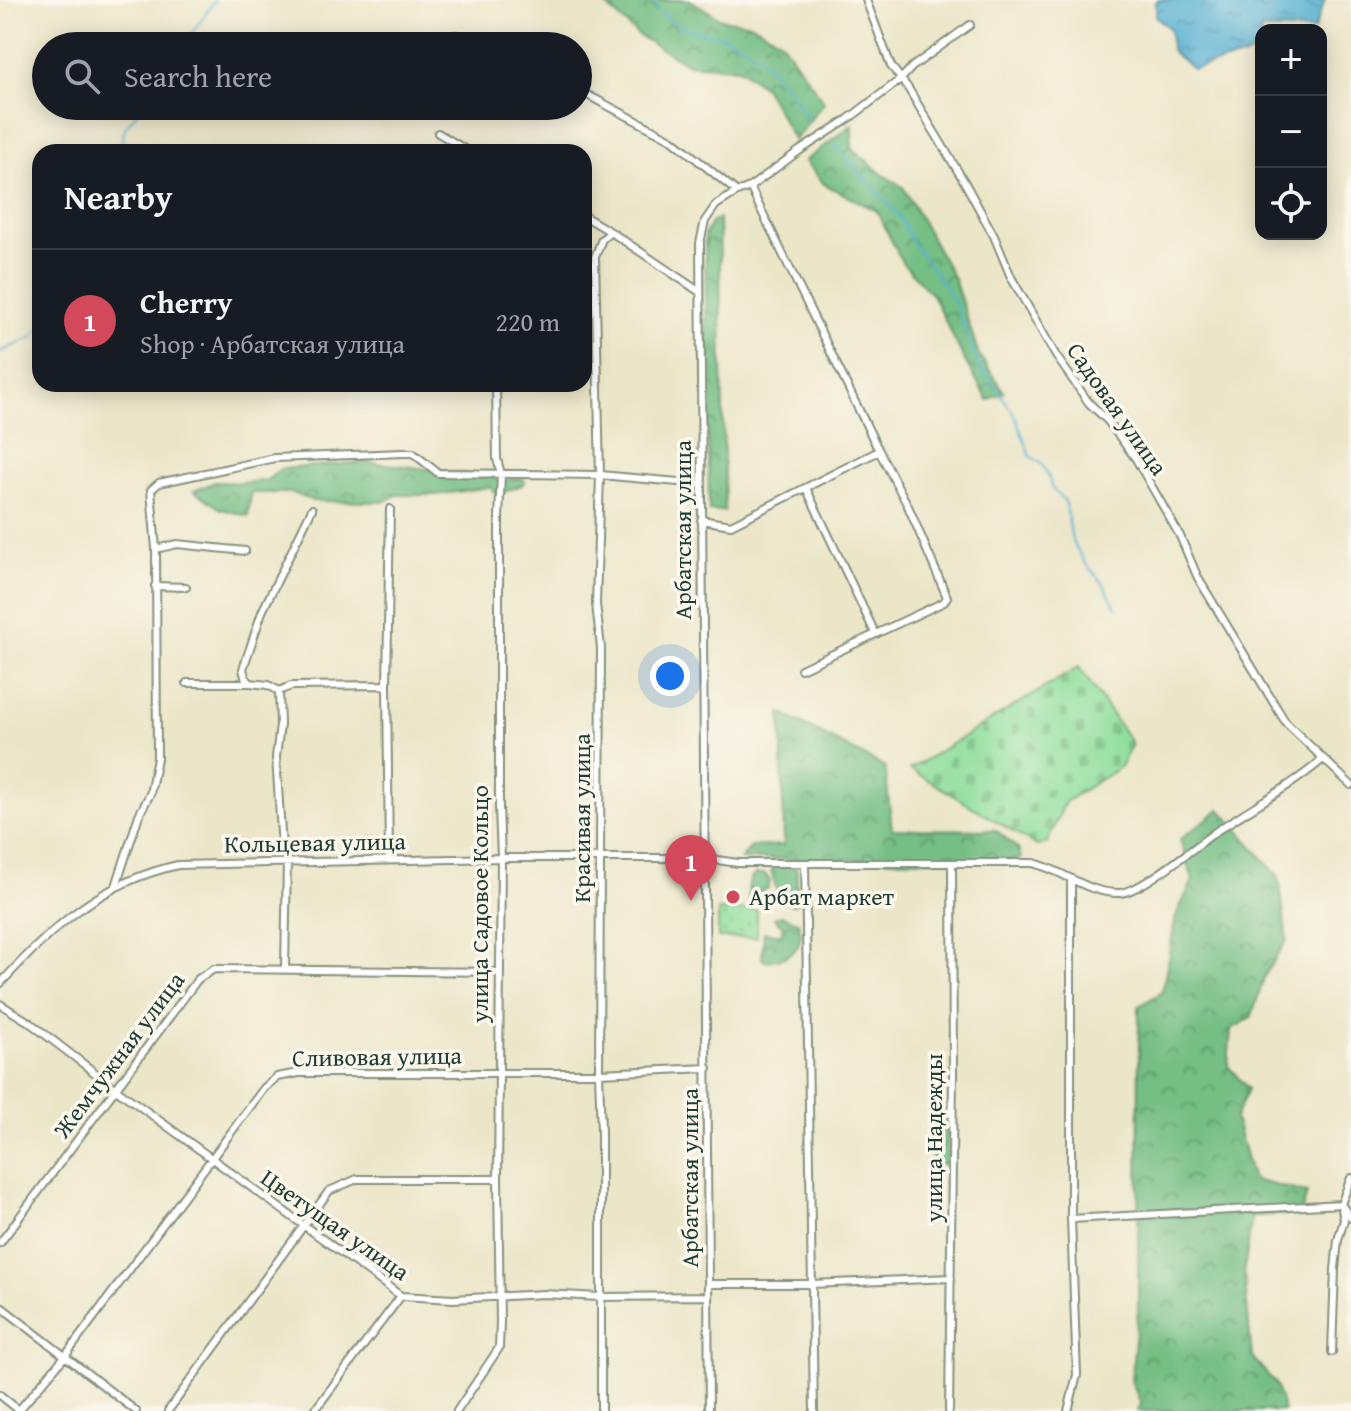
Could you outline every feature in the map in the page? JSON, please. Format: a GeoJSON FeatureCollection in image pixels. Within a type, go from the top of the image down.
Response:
{"type":"FeatureCollection","features":[{"type":"Feature","properties":{"kind":"street","name":"Садовая улица"},"geometry":{"type":"LineString","coordinates":[[866,0],[888,60],[965,183],[994,236],[1011,277],[1056,356],[1089,403],[1107,420],[1136,459],[1180,536],[1198,578],[1286,723],[1351,785]]}},
{"type":"Feature","properties":{"kind":"street","name":"Арбатская улица"},"geometry":{"type":"LineString","coordinates":[[709,1411],[700,243],[705,221],[716,205],[750,187],[847,120],[970,25]]}},
{"type":"Feature","properties":{"kind":"street"},"geometry":{"type":"LineString","coordinates":[[592,97],[673,140],[737,192]]}},
{"type":"Feature","properties":{"kind":"street"},"geometry":{"type":"LineString","coordinates":[[438,133],[457,144]]}},
{"type":"Feature","properties":{"kind":"street"},"geometry":{"type":"LineString","coordinates":[[750,187],[908,506],[947,597],[944,602],[801,669]]}},
{"type":"Feature","properties":{"kind":"street"},"geometry":{"type":"LineString","coordinates":[[592,221],[700,292]]}},
{"type":"Feature","properties":{"kind":"street","name":"Красивая улица"},"geometry":{"type":"LineString","coordinates":[[601,1411],[601,648],[596,604],[600,475],[595,257],[602,239],[611,232]]}},
{"type":"Feature","properties":{"kind":"street","name":"улица Садовое Кольцо"},"geometry":{"type":"LineString","coordinates":[[457,1411],[499,1348],[501,474],[497,459],[496,392]]}},
{"type":"Feature","properties":{"kind":"street"},"geometry":{"type":"LineString","coordinates":[[701,520],[731,525],[879,451]]}},
{"type":"Feature","properties":{"kind":"street"},"geometry":{"type":"LineString","coordinates":[[116,886],[139,815],[150,794],[157,758],[156,549],[151,490],[159,483],[275,458],[413,453],[438,473],[600,475],[701,484]]}},
{"type":"Feature","properties":{"kind":"street"},"geometry":{"type":"LineString","coordinates":[[806,488],[875,633]]}},
{"type":"Feature","properties":{"kind":"street"},"geometry":{"type":"LineString","coordinates":[[250,683],[243,669],[246,655],[262,612],[312,509]]}},
{"type":"Feature","properties":{"kind":"street"},"geometry":{"type":"LineString","coordinates":[[389,859],[387,685],[390,509]]}},
{"type":"Feature","properties":{"kind":"street"},"geometry":{"type":"LineString","coordinates":[[156,549],[177,544],[245,551]]}},
{"type":"Feature","properties":{"kind":"street"},"geometry":{"type":"LineString","coordinates":[[155,586],[186,587]]}},
{"type":"Feature","properties":{"kind":"street"},"geometry":{"type":"LineString","coordinates":[[187,683],[250,683],[268,685],[279,691]]}},
{"type":"Feature","properties":{"kind":"street"},"geometry":{"type":"LineString","coordinates":[[279,691],[291,686],[387,685]]}},
{"type":"Feature","properties":{"kind":"street"},"geometry":{"type":"LineString","coordinates":[[279,691],[280,725],[276,757],[282,848],[287,861],[285,968]]}},
{"type":"Feature","properties":{"kind":"street","name":"Кольцевая улица"},"geometry":{"type":"LineString","coordinates":[[0,984],[40,940],[96,897],[146,872],[178,865],[501,858],[703,858],[738,863],[1033,863],[1050,867],[1071,880],[1102,892],[1123,893],[1157,874],[1220,828],[1305,775],[1323,759]]}},
{"type":"Feature","properties":{"kind":"street"},"geometry":{"type":"LineString","coordinates":[[805,863],[814,1411]]}},
{"type":"Feature","properties":{"kind":"street","name":"улица Надежды"},"geometry":{"type":"LineString","coordinates":[[949,1411],[952,864]]}},
{"type":"Feature","properties":{"kind":"street"},"geometry":{"type":"LineString","coordinates":[[1068,1411],[1077,1375],[1071,1219],[1071,880]]}},
{"type":"Feature","properties":{"kind":"street","name":"Жемчужная улица"},"geometry":{"type":"LineString","coordinates":[[0,1243],[205,973],[214,969],[285,968],[500,972]]}},
{"type":"Feature","properties":{"kind":"street","name":"Цветущая улица"},"geometry":{"type":"LineString","coordinates":[[0,1004],[29,1022],[401,1296],[453,1299],[544,1294],[707,1296]]}},
{"type":"Feature","properties":{"kind":"street","name":"Сливовая улица"},"geometry":{"type":"LineString","coordinates":[[19,1410],[66,1355],[210,1157],[264,1088],[277,1077],[299,1073],[599,1073],[708,1068]]}},
{"type":"Feature","properties":{"kind":"street"},"geometry":{"type":"LineString","coordinates":[[1332,1352],[1335,1269],[1344,1220],[1341,1204],[1351,1178]]}},
{"type":"Feature","properties":{"kind":"street"},"geometry":{"type":"LineString","coordinates":[[168,1411],[329,1191],[357,1179],[498,1179]]}},
{"type":"Feature","properties":{"kind":"street"},"geometry":{"type":"LineString","coordinates":[[1071,1219],[1341,1204]]}},
{"type":"Feature","properties":{"kind":"street"},"geometry":{"type":"LineString","coordinates":[[1341,1204],[1351,1218]]}},
{"type":"Feature","properties":{"kind":"street"},"geometry":{"type":"LineString","coordinates":[[708,1284],[811,1284],[951,1278]]}},
{"type":"Feature","properties":{"kind":"street"},"geometry":{"type":"LineString","coordinates":[[314,1411],[401,1296]]}},
{"type":"Feature","properties":{"kind":"street"},"geometry":{"type":"LineString","coordinates":[[0,1306],[136,1411]]}},
{"type":"Feature","properties":{"kind":"street"},"geometry":{"type":"LineString","coordinates":[[0,1395],[19,1410]]}},
{"type":"Feature","properties":{"kind":"green space"},"geometry":{"type":"Polygon","coordinates":[[[600,0],[690,0],[721,19],[752,24],[781,41],[824,102],[794,141],[765,88],[739,68],[688,64],[639,36],[600,0]]]}},
{"type":"Feature","properties":{"kind":"green space"},"geometry":{"type":"Polygon","coordinates":[[[852,125],[852,148],[882,174],[903,187],[954,279],[979,355],[1004,392],[988,400],[933,296],[902,262],[877,211],[824,184],[805,161],[852,125]]]}},
{"type":"Feature","properties":{"kind":"green space"},"geometry":{"type":"Polygon","coordinates":[[[719,218],[725,511],[709,511],[705,234],[711,223],[719,218]]]}},
{"type":"Feature","properties":{"kind":"green space"},"geometry":{"type":"Polygon","coordinates":[[[364,462],[491,476],[495,479],[524,479],[525,482],[497,495],[490,487],[435,495],[396,495],[383,502],[313,501],[293,493],[251,493],[248,516],[221,509],[194,491],[215,482],[267,480],[281,469],[364,462]]]}},
{"type":"Feature","properties":{"kind":"green space"},"geometry":{"type":"Polygon","coordinates":[[[1079,667],[1132,744],[1120,767],[1065,802],[1047,843],[1037,846],[910,769],[1079,667]]]}},
{"type":"Feature","properties":{"kind":"green space"},"geometry":{"type":"Polygon","coordinates":[[[781,713],[885,767],[892,829],[996,830],[1018,849],[1021,858],[741,859],[751,847],[784,845],[781,713]]]}},
{"type":"Feature","properties":{"kind":"green space"},"geometry":{"type":"Polygon","coordinates":[[[1220,809],[1279,877],[1287,940],[1265,975],[1251,1018],[1231,1029],[1228,1066],[1248,1089],[1235,1118],[1253,1180],[1307,1193],[1301,1213],[1252,1217],[1244,1271],[1252,1357],[1275,1383],[1284,1411],[1137,1411],[1141,1404],[1131,1380],[1138,1310],[1139,1006],[1162,992],[1176,916],[1193,880],[1180,839],[1220,809]]]}},
{"type":"Feature","properties":{"kind":"green space"},"geometry":{"type":"Polygon","coordinates":[[[789,866],[796,868],[797,872],[797,902],[793,905],[780,901],[771,871],[789,866]]]}},
{"type":"Feature","properties":{"kind":"green space"},"geometry":{"type":"Polygon","coordinates":[[[756,874],[765,874],[770,881],[768,888],[760,892],[759,901],[753,902],[749,900],[749,885],[756,874]]]}},
{"type":"Feature","properties":{"kind":"green space"},"geometry":{"type":"Polygon","coordinates":[[[718,910],[757,910],[757,937],[718,938],[718,910]]]}},
{"type":"Feature","properties":{"kind":"green space"},"geometry":{"type":"Polygon","coordinates":[[[781,915],[799,923],[798,946],[788,955],[765,961],[762,958],[764,932],[781,935],[783,926],[774,918],[781,915]]]}},
{"type":"Feature","properties":{"kind":"green space"},"geometry":{"type":"Polygon","coordinates":[[[937,1131],[948,1133],[947,1163],[940,1165],[935,1163],[929,1150],[930,1135],[937,1131]]]}},
{"type":"Feature","properties":{"kind":"water"},"geometry":{"type":"Polygon","coordinates":[[[1325,0],[1316,24],[1255,24],[1255,52],[1193,69],[1171,51],[1170,29],[1156,17],[1156,2],[1325,0]]]}},
{"type":"Feature","properties":{"kind":"waterway"},"geometry":{"type":"LineString","coordinates":[[192,32],[215,0]]}},
{"type":"Feature","properties":{"kind":"waterway"},"geometry":{"type":"LineString","coordinates":[[651,0],[673,22],[694,31],[730,39],[753,52],[779,78],[809,119]]}},
{"type":"Feature","properties":{"kind":"waterway"},"geometry":{"type":"LineString","coordinates":[[121,144],[125,128],[131,120]]}},
{"type":"Feature","properties":{"kind":"waterway"},"geometry":{"type":"LineString","coordinates":[[835,145],[899,216],[913,243],[955,303],[980,369],[1014,414],[1031,457],[1042,466],[1052,489],[1065,501],[1072,540],[1116,607]]}},
{"type":"Feature","properties":{"kind":"waterway"},"geometry":{"type":"LineString","coordinates":[[0,352],[32,337]]}},
{"type":"Feature","properties":{"kind":"place","name":"Арбат маркет"},"geometry":{"type":"Point","coordinates":[733,897]}},
{"type":"Feature","properties":{"kind":"place","name":"Cherry"},"geometry":{"type":"Point","coordinates":[691,901]}}]}
